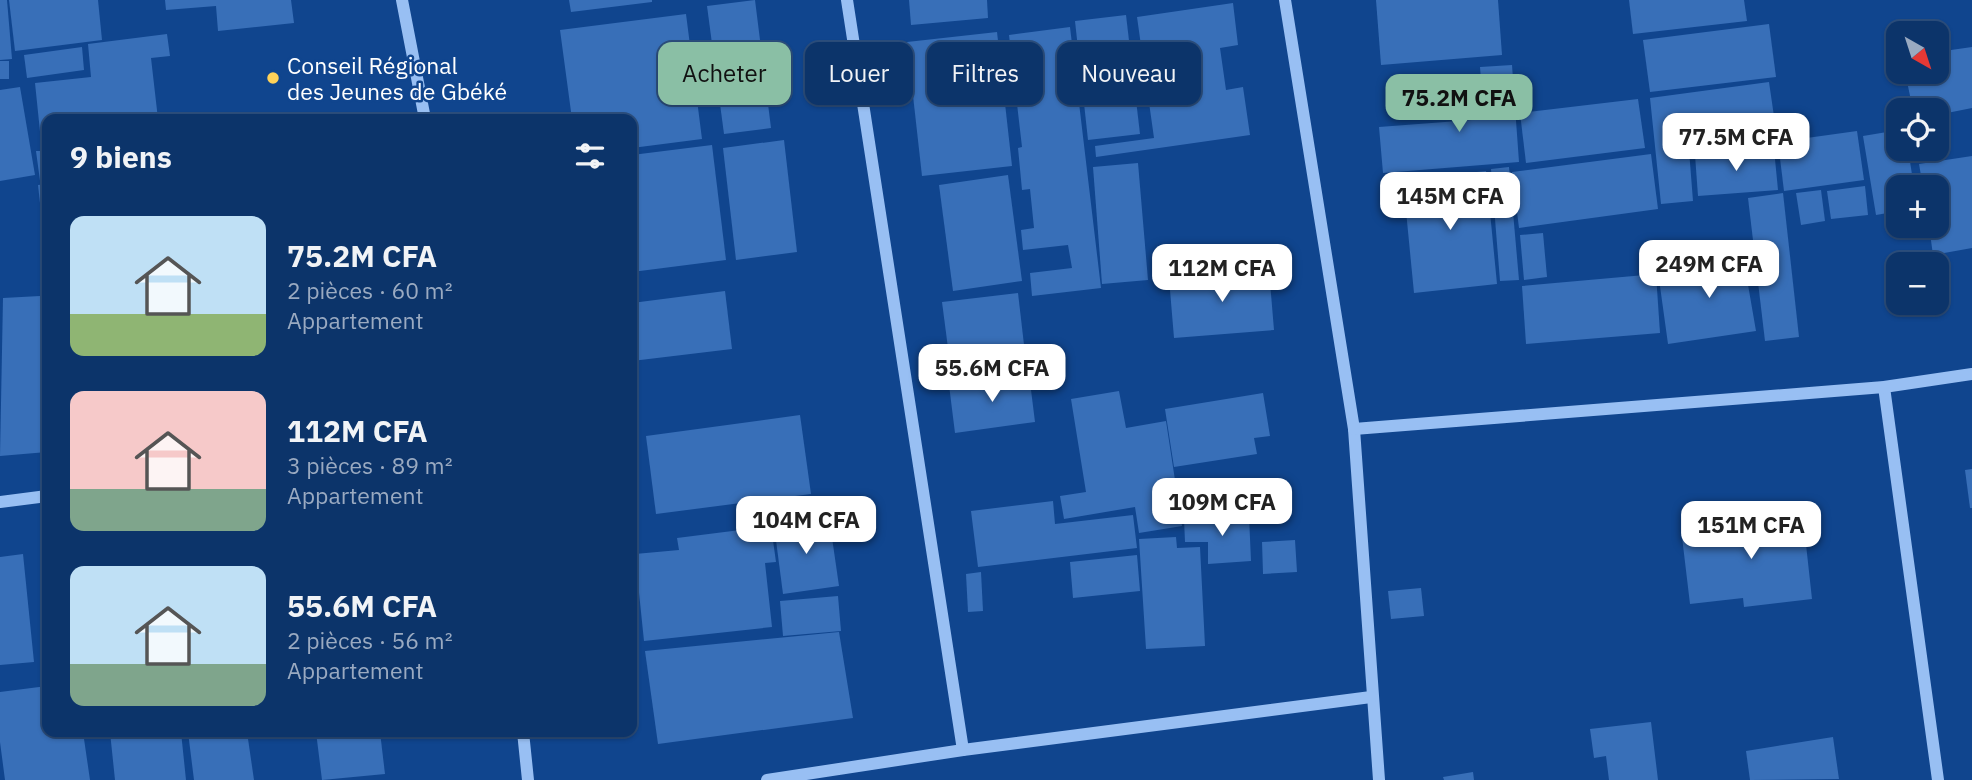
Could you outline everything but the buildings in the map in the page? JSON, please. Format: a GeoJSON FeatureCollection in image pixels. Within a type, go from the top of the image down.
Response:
{"type":"FeatureCollection","features":[{"type":"Feature","properties":{"kind":"street"},"geometry":{"type":"LineString","coordinates":[[402,0],[424,114]]}},
{"type":"Feature","properties":{"kind":"street"},"geometry":{"type":"LineString","coordinates":[[847,0],[963,750]]}},
{"type":"Feature","properties":{"kind":"street"},"geometry":{"type":"LineString","coordinates":[[1285,0],[1354,429],[1379,780]]}},
{"type":"Feature","properties":{"kind":"street"},"geometry":{"type":"LineString","coordinates":[[1354,429],[1884,387],[1972,374]]}},
{"type":"Feature","properties":{"kind":"street"},"geometry":{"type":"LineString","coordinates":[[1884,387],[1938,780]]}},
{"type":"Feature","properties":{"kind":"street"},"geometry":{"type":"LineString","coordinates":[[0,502],[42,497]]}},
{"type":"Feature","properties":{"kind":"street"},"geometry":{"type":"LineString","coordinates":[[767,780],[963,750],[1371,697]]}},
{"type":"Feature","properties":{"kind":"street"},"geometry":{"type":"LineString","coordinates":[[524,737],[528,780]]}},
{"type":"Feature","properties":{"kind":"place","name":"Conseil Régional des Jeunes de Gbéké"},"geometry":{"type":"Point","coordinates":[273,78]}}]}
